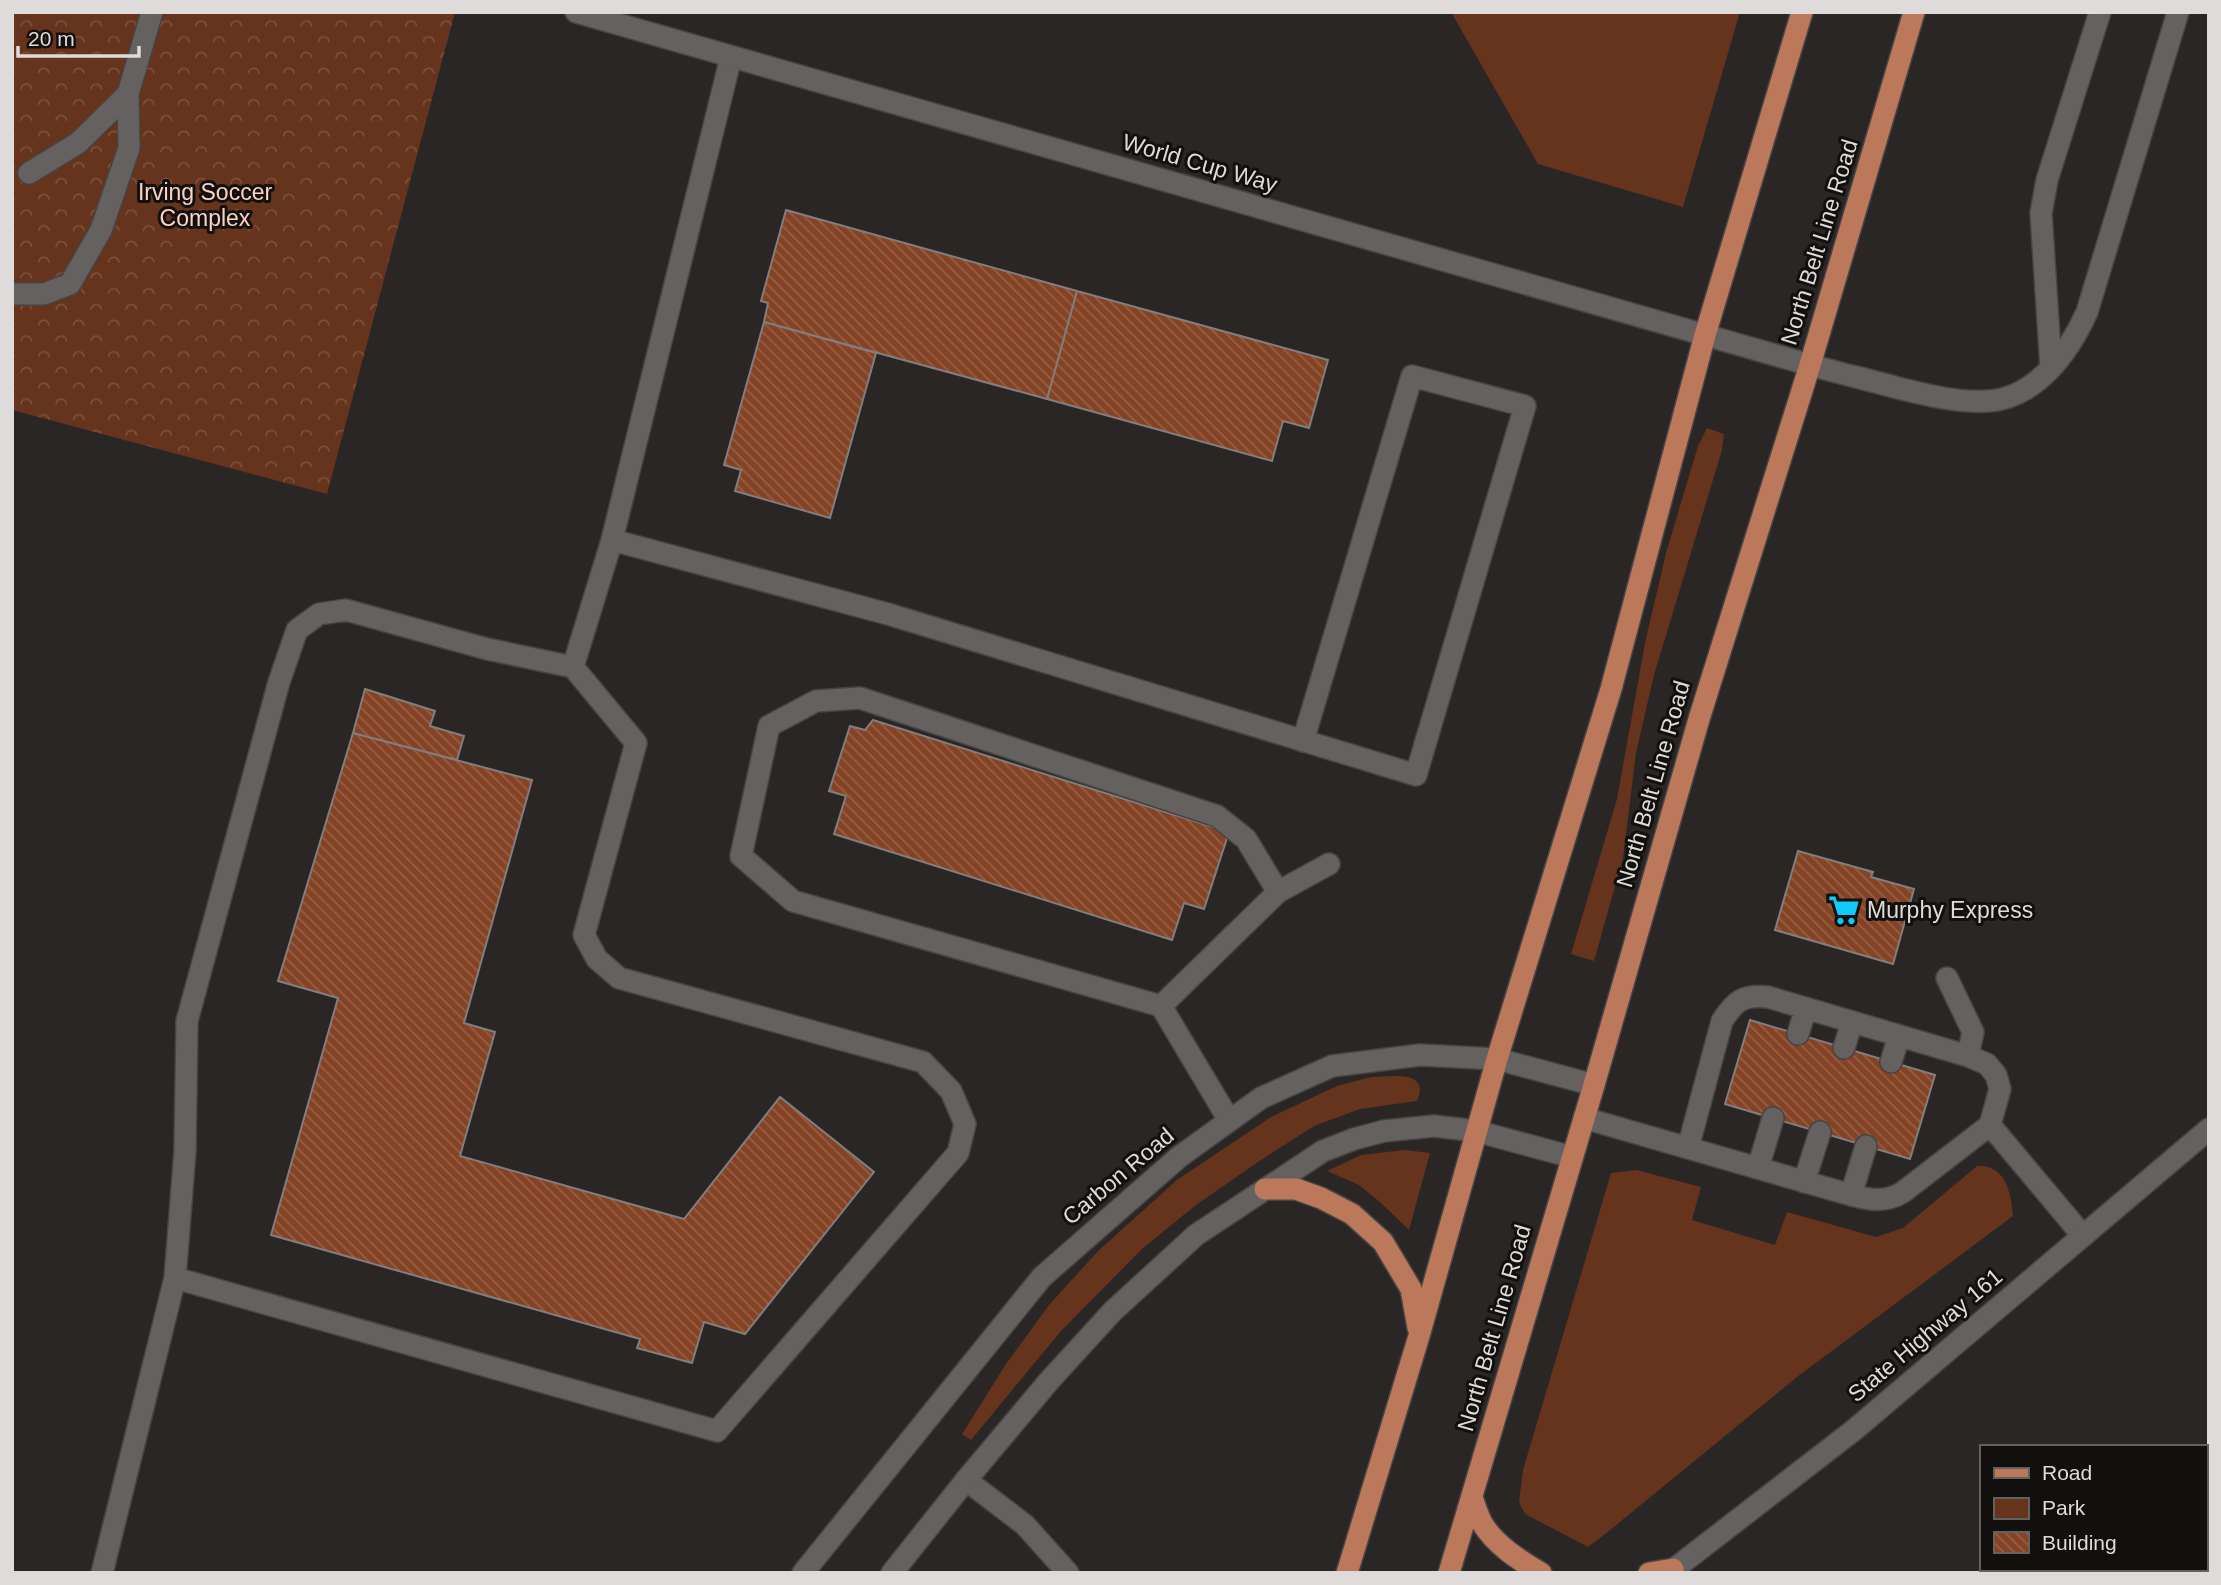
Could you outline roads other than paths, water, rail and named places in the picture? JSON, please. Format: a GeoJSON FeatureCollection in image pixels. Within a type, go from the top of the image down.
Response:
{"type":"FeatureCollection","features":[{"type":"Feature","properties":{"kind":"main road"},"geometry":{"type":"LineString","coordinates":[[1347,1573],[1419,1336],[1497,1059],[1611,689],[1705,335],[1802,12]]}},
{"type":"Feature","properties":{"kind":"main road","name":"North Belt Line Road"},"geometry":{"type":"LineString","coordinates":[[1449,1573],[1699,719],[1810,365],[1914,12]]}},
{"type":"Feature","properties":{"kind":"main road"},"geometry":{"type":"LineString","coordinates":[[1265,1189],[1296,1189],[1321,1198],[1352,1214],[1383,1242],[1411,1289],[1419,1336]]}},
{"type":"Feature","properties":{"kind":"main road"},"geometry":{"type":"LineString","coordinates":[[1472,1497],[1483,1524],[1494,1537],[1509,1552],[1541,1573]]}},
{"type":"Feature","properties":{"kind":"main road"},"geometry":{"type":"LineString","coordinates":[[1649,1573],[1671,1571]]}},
{"type":"Feature","properties":{"kind":"street"},"geometry":{"type":"LineString","coordinates":[[12,293],[44,295],[70,284],[101,230],[129,148],[128,94],[152,12]]}},
{"type":"Feature","properties":{"kind":"street","name":"World Cup Way"},"geometry":{"type":"LineString","coordinates":[[576,12],[1810,365],[1927,395],[1971,401],[1991,401],[2015,394],[2040,379],[2077,334],[2087,312],[2178,12]]}},
{"type":"Feature","properties":{"kind":"street"},"geometry":{"type":"LineString","coordinates":[[2051,368],[2041,213],[2048,180],[2100,12]]}},
{"type":"Feature","properties":{"kind":"street"},"geometry":{"type":"LineString","coordinates":[[573,667],[612,540],[732,57]]}},
{"type":"Feature","properties":{"kind":"street"},"geometry":{"type":"LineString","coordinates":[[29,173],[78,143],[128,94]]}},
{"type":"Feature","properties":{"kind":"street"},"geometry":{"type":"LineString","coordinates":[[612,540],[888,614],[1416,775],[1525,406],[1412,376],[1303,740]]}},
{"type":"Feature","properties":{"kind":"street"},"geometry":{"type":"LineString","coordinates":[[102,1573],[175,1278],[185,1151],[187,1021],[279,682],[297,630],[319,614],[346,610],[487,649],[573,667],[636,744],[584,934],[597,959],[619,978],[923,1062],[951,1091],[965,1124],[958,1153],[717,1431],[175,1278]]}},
{"type":"Feature","properties":{"kind":"street"},"geometry":{"type":"LineString","coordinates":[[1229,1120],[1161,1006],[793,901],[741,856],[769,726],[816,701],[860,698],[1217,816],[1246,839],[1278,892]]}},
{"type":"Feature","properties":{"kind":"street"},"geometry":{"type":"LineString","coordinates":[[1161,1006],[1278,892],[1329,864]]}},
{"type":"Feature","properties":{"kind":"street"},"geometry":{"type":"LineString","coordinates":[[1947,978],[1973,1032],[1968,1056]]}},
{"type":"Feature","properties":{"kind":"street"},"geometry":{"type":"LineString","coordinates":[[1584,1118],[1804,1182],[1875,1200],[1895,1197],[1990,1125],[2000,1089],[1996,1074],[1987,1064],[1968,1056],[1768,997],[1753,995],[1740,1000],[1722,1021],[1688,1148]]}},
{"type":"Feature","properties":{"kind":"street"},"geometry":{"type":"LineString","coordinates":[[1798,1034],[1806,1008]]}},
{"type":"Feature","properties":{"kind":"street"},"geometry":{"type":"LineString","coordinates":[[1844,1048],[1853,1022]]}},
{"type":"Feature","properties":{"kind":"street"},"geometry":{"type":"LineString","coordinates":[[1891,1062],[1899,1036]]}},
{"type":"Feature","properties":{"kind":"street","name":"Carbon Road"},"geometry":{"type":"LineString","coordinates":[[803,1573],[1042,1277],[1179,1157],[1261,1098],[1332,1066],[1420,1055],[1497,1059],[1594,1085]]}},
{"type":"Feature","properties":{"kind":"street"},"geometry":{"type":"LineString","coordinates":[[1758,1168],[1773,1118]]}},
{"type":"Feature","properties":{"kind":"street"},"geometry":{"type":"LineString","coordinates":[[1990,1125],[2083,1236]]}},
{"type":"Feature","properties":{"kind":"street"},"geometry":{"type":"LineString","coordinates":[[892,1573],[1049,1381],[1113,1311],[1196,1235],[1323,1151],[1384,1131],[1434,1126],[1476,1131],[1572,1157]]}},
{"type":"Feature","properties":{"kind":"street","name":"State Highway 161"},"geometry":{"type":"LineString","coordinates":[[1671,1571],[1854,1430],[2209,1129]]}},
{"type":"Feature","properties":{"kind":"street"},"geometry":{"type":"LineString","coordinates":[[1804,1182],[1819,1132]]}},
{"type":"Feature","properties":{"kind":"street"},"geometry":{"type":"LineString","coordinates":[[1851,1195],[1866,1146]]}},
{"type":"Feature","properties":{"kind":"street"},"geometry":{"type":"LineString","coordinates":[[966,1480],[1025,1525],[1068,1573]]}},
{"type":"Feature","properties":{"kind":"place","name":"Murphy Express"},"geometry":{"type":"Point","coordinates":[1844,910]}},
{"type":"Feature","properties":{"kind":"park label","name":"Irving Soccer Complex"},"geometry":{"type":"Point","coordinates":[205,205]}}]}
